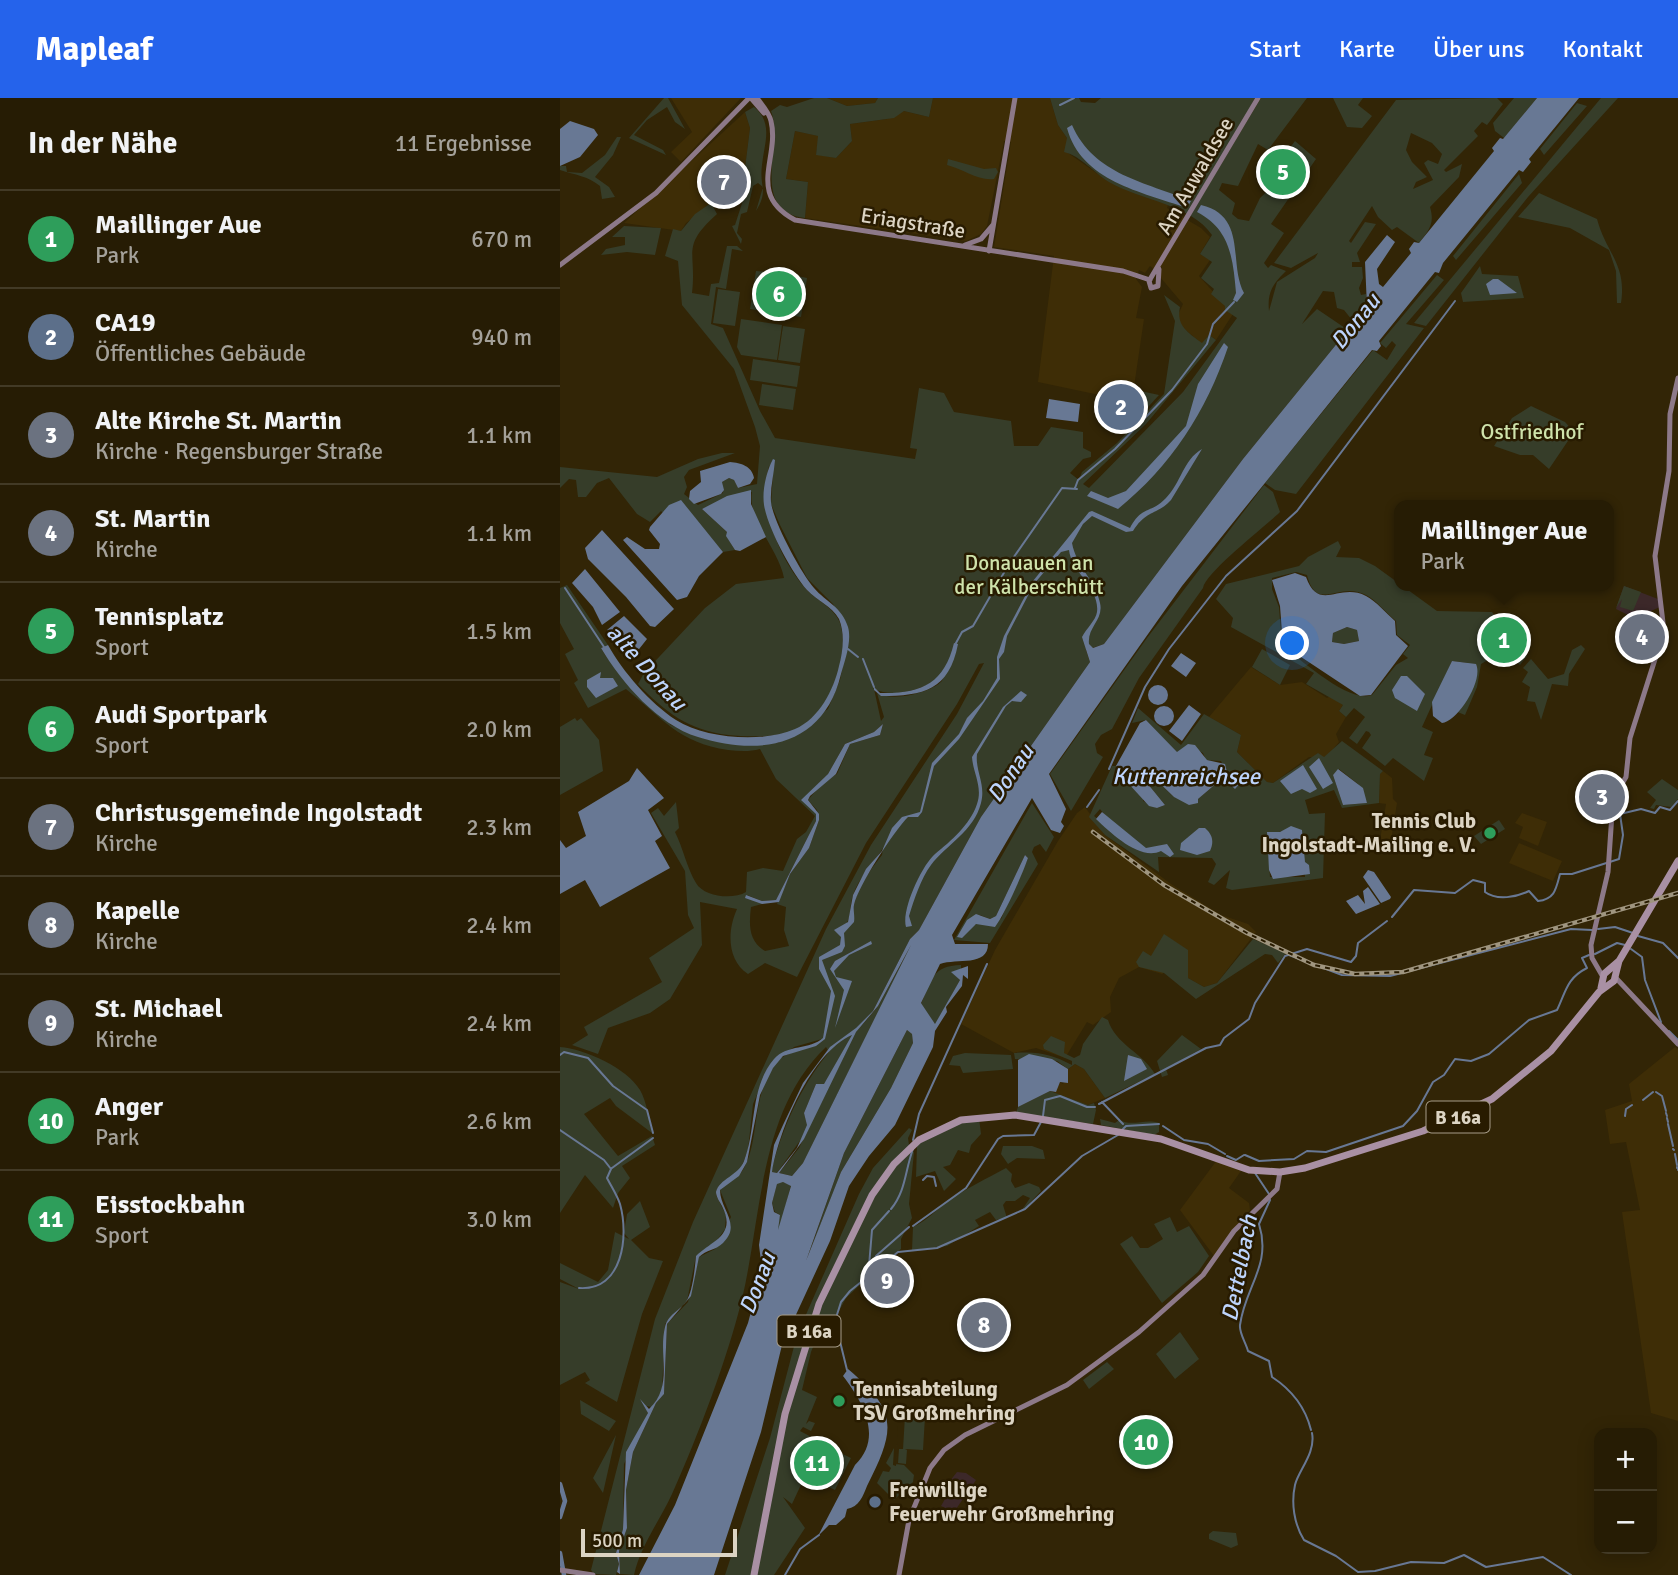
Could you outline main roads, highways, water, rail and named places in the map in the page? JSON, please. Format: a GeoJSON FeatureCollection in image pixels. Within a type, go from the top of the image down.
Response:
{"type":"FeatureCollection","features":[{"type":"Feature","properties":{"kind":"main road","name":"B 16a"},"geometry":{"type":"LineString","coordinates":[[754,1575],[785,1414],[810,1328],[861,1214],[885,1175],[917,1142],[951,1124],[981,1116],[1015,1115],[1073,1122],[1178,1143],[1241,1168],[1280,1172],[1317,1165],[1414,1134],[1481,1105],[1534,1067],[1569,1032],[1609,977],[1678,861]]}},
{"type":"Feature","properties":{"kind":"water","name":"Donau"},"geometry":{"type":"Polygon","coordinates":[[[1537,98],[1579,98],[1529,159],[1531,162],[1523,172],[1519,170],[1443,263],[1439,273],[1435,272],[1379,341],[1381,346],[1377,351],[1372,350],[1182,586],[1049,774],[1066,809],[1061,822],[1064,826],[1060,833],[1051,830],[1032,798],[952,935],[955,944],[988,944],[987,951],[977,959],[940,964],[921,1003],[935,1024],[960,980],[951,972],[968,966],[968,979],[963,975],[962,986],[946,1007],[947,1012],[935,1031],[933,1047],[895,1125],[849,1186],[830,1241],[782,1345],[761,1432],[714,1575],[639,1575],[675,1505],[748,1323],[762,1270],[759,1245],[774,1145],[803,1083],[830,1047],[856,1028],[873,1011],[910,939],[919,930],[981,817],[1090,662],[1082,637],[1096,615],[1097,603],[1075,566],[1069,550],[1061,552],[1034,584],[1007,636],[1004,652],[999,659],[1000,679],[959,739],[934,766],[922,812],[918,817],[908,817],[869,872],[854,905],[854,922],[844,933],[845,946],[842,952],[822,960],[835,996],[825,1039],[816,1046],[783,1056],[773,1068],[760,1095],[747,1162],[739,1176],[720,1190],[731,1230],[723,1243],[699,1257],[691,1296],[685,1304],[692,1283],[696,1256],[725,1231],[726,1216],[716,1192],[744,1161],[757,1096],[766,1071],[779,1054],[823,1038],[831,991],[819,969],[819,957],[840,945],[841,937],[834,930],[848,922],[853,895],[866,869],[882,851],[892,828],[902,817],[920,812],[932,763],[959,734],[967,718],[983,701],[997,678],[997,657],[1004,636],[1033,581],[1089,512],[1130,528],[1139,516],[1166,498],[1190,459],[1202,449],[1171,500],[1143,519],[1133,531],[1126,532],[1092,516],[1083,524],[1072,543],[1077,559],[1100,603],[1100,614],[1090,633],[1089,644],[1093,648],[1104,644],[1243,459],[1348,330],[1346,326],[1349,321],[1353,322],[1367,307],[1365,262],[1387,235],[1395,242],[1377,269],[1379,284],[1383,287],[1411,253],[1409,249],[1414,242],[1419,243],[1494,151],[1492,148],[1500,138],[1503,139],[1537,98]],[[911,945],[878,1006],[856,1032],[804,1139],[779,1173],[792,1176],[803,1163],[911,945]],[[907,1030],[844,1153],[806,1261],[841,1172],[891,1088],[913,1043],[912,1034],[907,1030]],[[852,1035],[837,1044],[823,1058],[799,1094],[782,1135],[772,1172],[777,1173],[797,1148],[807,1125],[804,1113],[816,1084],[824,1084],[852,1035]],[[783,1182],[777,1184],[772,1203],[774,1212],[780,1215],[778,1230],[791,1186],[783,1182]]]}},
{"type":"Feature","properties":{"kind":"water"},"geometry":{"type":"Polygon","coordinates":[[[570,121],[594,129],[598,135],[580,157],[560,166],[560,129],[570,121]]]}},
{"type":"Feature","properties":{"kind":"water"},"geometry":{"type":"Polygon","coordinates":[[[1072,125],[1082,142],[1107,166],[1139,182],[1191,201],[1187,208],[1133,190],[1099,172],[1085,161],[1074,146],[1067,128],[1072,125]]]}},
{"type":"Feature","properties":{"kind":"water"},"geometry":{"type":"Polygon","coordinates":[[[1201,205],[1216,211],[1225,219],[1231,230],[1239,281],[1244,293],[1237,302],[1233,300],[1236,293],[1235,280],[1228,246],[1217,227],[1197,212],[1201,205]]]}},
{"type":"Feature","properties":{"kind":"water"},"geometry":{"type":"Polygon","coordinates":[[[1498,279],[1517,293],[1490,295],[1486,284],[1498,279]]]}},
{"type":"Feature","properties":{"kind":"water"},"geometry":{"type":"Polygon","coordinates":[[[1224,343],[1228,347],[1198,415],[1154,475],[1118,509],[1087,496],[1091,491],[1108,498],[1126,491],[1186,426],[1198,384],[1224,343]]]}},
{"type":"Feature","properties":{"kind":"water"},"geometry":{"type":"Polygon","coordinates":[[[1049,399],[1080,404],[1078,422],[1046,418],[1049,399]]]}},
{"type":"Feature","properties":{"kind":"water"},"geometry":{"type":"Polygon","coordinates":[[[773,459],[773,511],[802,571],[845,620],[849,632],[848,650],[833,698],[820,717],[805,731],[787,740],[766,745],[722,743],[683,731],[655,713],[619,675],[601,648],[608,645],[638,686],[666,713],[703,731],[735,737],[767,736],[795,729],[818,711],[837,675],[842,630],[836,614],[811,594],[801,582],[770,526],[764,494],[773,459]]]}},
{"type":"Feature","properties":{"kind":"water"},"geometry":{"type":"Polygon","coordinates":[[[730,462],[742,464],[751,471],[754,478],[750,484],[738,488],[734,480],[729,478],[722,482],[724,490],[721,494],[694,504],[689,499],[690,491],[701,482],[700,471],[730,462]]]}},
{"type":"Feature","properties":{"kind":"water"},"geometry":{"type":"Polygon","coordinates":[[[751,490],[751,504],[766,537],[740,551],[735,550],[726,536],[727,532],[702,509],[727,496],[751,490]]]}},
{"type":"Feature","properties":{"kind":"water"},"geometry":{"type":"Polygon","coordinates":[[[681,500],[723,552],[699,576],[687,597],[677,600],[623,540],[627,537],[645,549],[659,549],[660,544],[649,530],[650,527],[669,505],[681,500]]]}},
{"type":"Feature","properties":{"kind":"water"},"geometry":{"type":"Polygon","coordinates":[[[602,530],[674,609],[655,627],[650,626],[588,559],[585,548],[602,530]]]}},
{"type":"Feature","properties":{"kind":"water"},"geometry":{"type":"Polygon","coordinates":[[[585,569],[620,612],[602,625],[593,607],[572,583],[585,569]]]}},
{"type":"Feature","properties":{"kind":"water"},"geometry":{"type":"Polygon","coordinates":[[[1295,573],[1306,577],[1311,588],[1317,593],[1324,595],[1347,592],[1366,596],[1395,621],[1396,635],[1408,646],[1371,695],[1360,696],[1283,645],[1280,606],[1272,580],[1295,573]],[[1347,627],[1333,633],[1332,642],[1344,644],[1359,641],[1357,630],[1347,627]]]}},
{"type":"Feature","properties":{"kind":"water"},"geometry":{"type":"Polygon","coordinates":[[[624,616],[647,639],[632,658],[628,658],[607,630],[624,616]]]}},
{"type":"Feature","properties":{"kind":"water"},"geometry":{"type":"Polygon","coordinates":[[[954,643],[958,644],[948,672],[932,687],[922,692],[896,696],[881,696],[874,690],[874,687],[880,693],[895,693],[929,684],[944,668],[954,643]]]}},
{"type":"Feature","properties":{"kind":"water"},"geometry":{"type":"Polygon","coordinates":[[[1181,653],[1196,663],[1186,677],[1171,666],[1181,653]]]}},
{"type":"Feature","properties":{"kind":"water"},"geometry":{"type":"Polygon","coordinates":[[[1452,661],[1476,664],[1476,680],[1468,700],[1455,716],[1442,723],[1433,716],[1432,702],[1452,661]]]}},
{"type":"Feature","properties":{"kind":"water"},"geometry":{"type":"Polygon","coordinates":[[[601,672],[600,678],[613,678],[618,686],[596,698],[587,687],[587,680],[601,672]]]}},
{"type":"Feature","properties":{"kind":"water"},"geometry":{"type":"Polygon","coordinates":[[[1401,676],[1407,676],[1425,694],[1417,711],[1395,698],[1392,690],[1401,676]]]}},
{"type":"Feature","properties":{"kind":"water"},"geometry":{"type":"Polygon","coordinates":[[[1158,685],[1165,688],[1168,695],[1165,702],[1158,705],[1151,702],[1148,695],[1151,688],[1158,685]]]}},
{"type":"Feature","properties":{"kind":"water"},"geometry":{"type":"Polygon","coordinates":[[[1021,691],[1027,695],[1021,702],[1012,701],[1006,706],[977,754],[982,796],[977,813],[966,830],[927,870],[909,916],[912,926],[906,927],[905,919],[910,899],[924,868],[965,826],[974,812],[979,798],[972,757],[1003,707],[1021,691]]]}},
{"type":"Feature","properties":{"kind":"water"},"geometry":{"type":"Polygon","coordinates":[[[1189,705],[1201,714],[1182,741],[1169,731],[1189,705]]]}},
{"type":"Feature","properties":{"kind":"water"},"geometry":{"type":"Polygon","coordinates":[[[1164,706],[1171,709],[1174,716],[1171,723],[1164,726],[1157,723],[1154,716],[1157,709],[1164,706]]]}},
{"type":"Feature","properties":{"kind":"water","name":"Kuttenreichsee"},"geometry":{"type":"Polygon","coordinates":[[[1146,720],[1177,752],[1188,744],[1195,745],[1207,760],[1225,764],[1228,776],[1243,780],[1235,789],[1228,782],[1218,782],[1198,799],[1198,803],[1189,805],[1174,797],[1147,771],[1130,774],[1122,772],[1116,766],[1140,723],[1146,720]]]}},
{"type":"Feature","properties":{"kind":"water"},"geometry":{"type":"Polygon","coordinates":[[[883,724],[880,735],[850,744],[836,774],[810,796],[808,800],[819,814],[819,820],[809,848],[790,874],[779,902],[762,904],[745,898],[746,895],[762,901],[776,900],[816,821],[816,814],[801,800],[828,774],[845,744],[874,732],[883,724]]]}},
{"type":"Feature","properties":{"kind":"water"},"geometry":{"type":"Polygon","coordinates":[[[1319,758],[1333,783],[1323,789],[1309,767],[1319,758]]]}},
{"type":"Feature","properties":{"kind":"water"},"geometry":{"type":"Polygon","coordinates":[[[1303,765],[1317,789],[1310,793],[1302,789],[1291,794],[1280,781],[1303,765]]]}},
{"type":"Feature","properties":{"kind":"water"},"geometry":{"type":"Polygon","coordinates":[[[637,768],[664,798],[648,810],[662,836],[655,841],[670,868],[600,907],[585,880],[560,894],[560,840],[566,848],[586,836],[578,812],[629,781],[637,768]]]}},
{"type":"Feature","properties":{"kind":"water"},"geometry":{"type":"Polygon","coordinates":[[[1338,769],[1363,788],[1367,803],[1343,805],[1333,775],[1338,769]]]}},
{"type":"Feature","properties":{"kind":"water"},"geometry":{"type":"Polygon","coordinates":[[[1143,778],[1165,805],[1157,808],[1149,806],[1128,783],[1143,778]]]}},
{"type":"Feature","properties":{"kind":"water"},"geometry":{"type":"Polygon","coordinates":[[[1102,812],[1146,848],[1167,844],[1174,854],[1170,857],[1161,851],[1153,853],[1135,849],[1096,819],[1102,812]]]}},
{"type":"Feature","properties":{"kind":"water"},"geometry":{"type":"Polygon","coordinates":[[[1291,826],[1302,830],[1305,862],[1309,865],[1310,874],[1273,879],[1269,870],[1267,832],[1280,832],[1291,826]]]}},
{"type":"Feature","properties":{"kind":"water"},"geometry":{"type":"Polygon","coordinates":[[[1199,828],[1205,828],[1211,836],[1210,851],[1197,855],[1180,850],[1181,843],[1199,828]]]}},
{"type":"Feature","properties":{"kind":"water"},"geometry":{"type":"Polygon","coordinates":[[[1025,855],[1028,858],[1022,874],[995,927],[976,924],[962,938],[957,937],[967,920],[976,914],[990,919],[996,916],[1025,855]]]}},
{"type":"Feature","properties":{"kind":"water"},"geometry":{"type":"Polygon","coordinates":[[[1368,870],[1374,872],[1390,899],[1381,903],[1363,877],[1368,870]]]}},
{"type":"Feature","properties":{"kind":"water"},"geometry":{"type":"Polygon","coordinates":[[[1368,887],[1380,904],[1356,914],[1346,901],[1358,895],[1365,904],[1363,891],[1368,887]]]}},
{"type":"Feature","properties":{"kind":"water"},"geometry":{"type":"Polygon","coordinates":[[[871,941],[872,944],[849,955],[834,971],[836,977],[852,981],[835,1028],[844,990],[830,969],[835,961],[871,941]]]}},
{"type":"Feature","properties":{"kind":"water"},"geometry":{"type":"Polygon","coordinates":[[[1029,1054],[1052,1059],[1068,1069],[1068,1083],[1060,1082],[1056,1092],[1050,1091],[1018,1107],[1018,1060],[1029,1054]]]}},
{"type":"Feature","properties":{"kind":"water"},"geometry":{"type":"Polygon","coordinates":[[[1128,1055],[1141,1059],[1147,1069],[1124,1081],[1128,1055]]]}},
{"type":"Feature","properties":{"kind":"water"},"geometry":{"type":"Polygon","coordinates":[[[681,1308],[667,1324],[664,1394],[656,1403],[633,1452],[626,1490],[627,1528],[619,1551],[620,1574],[617,1572],[619,1564],[616,1553],[623,1529],[626,1452],[648,1413],[640,1399],[649,1409],[661,1390],[665,1327],[672,1315],[681,1308]]]}},
{"type":"Feature","properties":{"kind":"water"},"geometry":{"type":"Polygon","coordinates":[[[848,1369],[884,1409],[887,1435],[877,1466],[860,1500],[847,1509],[845,1517],[836,1525],[829,1525],[818,1536],[868,1443],[869,1431],[863,1408],[843,1376],[848,1369]]]}},
{"type":"Feature","properties":{"kind":"waterway"},"geometry":{"type":"LineString","coordinates":[[1060,105],[1074,98]]}},
{"type":"Feature","properties":{"kind":"waterway"},"geometry":{"type":"LineString","coordinates":[[1109,769],[1145,687],[1169,649],[1226,576],[1297,511],[1455,301]]}},
{"type":"Feature","properties":{"kind":"waterway"},"geometry":{"type":"LineString","coordinates":[[1075,488],[1078,480],[1115,449],[1172,390],[1207,344],[1213,324],[1234,302]]}},
{"type":"Feature","properties":{"kind":"waterway"},"geometry":{"type":"LineString","coordinates":[[956,643],[962,632],[973,626],[1009,564],[1062,488],[1077,489]]}},
{"type":"Feature","properties":{"kind":"waterway","name":"alte Donau"},"geometry":{"type":"LineString","coordinates":[[565,588],[604,647]]}},
{"type":"Feature","properties":{"kind":"waterway"},"geometry":{"type":"LineString","coordinates":[[848,649],[858,657]]}},
{"type":"Feature","properties":{"kind":"waterway"},"geometry":{"type":"LineString","coordinates":[[863,659],[874,687]]}},
{"type":"Feature","properties":{"kind":"waterway"},"geometry":{"type":"LineString","coordinates":[[1087,807],[1099,790]]}},
{"type":"Feature","properties":{"kind":"waterway"},"geometry":{"type":"LineString","coordinates":[[1392,917],[1414,890],[1455,893],[1473,880],[1485,883],[1485,892],[1490,895],[1513,896],[1529,891],[1538,901],[1544,900],[1554,892],[1560,874],[1572,874],[1619,859],[1623,835],[1620,814],[1641,809],[1655,813],[1660,807],[1670,810],[1678,801]]}},
{"type":"Feature","properties":{"kind":"waterway"},"geometry":{"type":"LineString","coordinates":[[1099,1104],[1206,1048],[1220,1045],[1224,1038],[1249,1019],[1255,1003],[1285,956],[1307,949],[1351,962],[1356,956],[1358,943],[1387,921]]}},
{"type":"Feature","properties":{"kind":"waterway"},"geometry":{"type":"LineString","coordinates":[[1598,929],[1615,927],[1633,933]]}},
{"type":"Feature","properties":{"kind":"waterway"},"geometry":{"type":"LineString","coordinates":[[1289,955],[1342,975],[1390,976],[1571,929],[1592,930]]}},
{"type":"Feature","properties":{"kind":"waterway"},"geometry":{"type":"LineString","coordinates":[[1638,936],[1663,943],[1678,958]]}},
{"type":"Feature","properties":{"kind":"waterway"},"geometry":{"type":"LineString","coordinates":[[1595,954],[1617,943],[1625,945]]}},
{"type":"Feature","properties":{"kind":"waterway"},"geometry":{"type":"LineString","coordinates":[[1631,949],[1642,957],[1645,980],[1661,1022]]}},
{"type":"Feature","properties":{"kind":"waterway"},"geometry":{"type":"LineString","coordinates":[[1245,1155],[1259,1161],[1294,1159],[1307,1151],[1326,1152],[1403,1126],[1417,1111],[1433,1082],[1444,1075],[1455,1059],[1471,1061],[1489,1054],[1529,1020],[1557,1010],[1571,981],[1587,968],[1582,958],[1589,955]]}},
{"type":"Feature","properties":{"kind":"waterway"},"geometry":{"type":"LineString","coordinates":[[913,1140],[919,1114],[987,964]]}},
{"type":"Feature","properties":{"kind":"waterway"},"geometry":{"type":"LineString","coordinates":[[1669,1031],[1678,1040]]}},
{"type":"Feature","properties":{"kind":"waterway"},"geometry":{"type":"LineString","coordinates":[[560,1055],[564,1052],[588,1058],[613,1086],[647,1110],[653,1133]]}},
{"type":"Feature","properties":{"kind":"waterway"},"geometry":{"type":"LineString","coordinates":[[1643,1100],[1653,1092]]}},
{"type":"Feature","properties":{"kind":"waterway"},"geometry":{"type":"LineString","coordinates":[[1656,1092],[1662,1096],[1666,1111]]}},
{"type":"Feature","properties":{"kind":"waterway"},"geometry":{"type":"LineString","coordinates":[[1043,1116],[1045,1100],[1060,1096],[1087,1107],[1095,1107]]}},
{"type":"Feature","properties":{"kind":"waterway"},"geometry":{"type":"LineString","coordinates":[[1102,1102],[1123,1124]]}},
{"type":"Feature","properties":{"kind":"waterway"},"geometry":{"type":"LineString","coordinates":[[1625,1116],[1626,1109],[1632,1105]]}},
{"type":"Feature","properties":{"kind":"waterway"},"geometry":{"type":"LineString","coordinates":[[1667,1118],[1668,1122]]}},
{"type":"Feature","properties":{"kind":"waterway"},"geometry":{"type":"LineString","coordinates":[[913,1226],[966,1188],[998,1139],[1003,1136],[1034,1135],[1041,1122]]}},
{"type":"Feature","properties":{"kind":"waterway"},"geometry":{"type":"LineString","coordinates":[[1122,1130],[1126,1126],[1159,1124]]}},
{"type":"Feature","properties":{"kind":"waterway"},"geometry":{"type":"LineString","coordinates":[[1668,1124],[1673,1146]]}},
{"type":"Feature","properties":{"kind":"waterway"},"geometry":{"type":"LineString","coordinates":[[1163,1126],[1184,1140],[1208,1144],[1225,1154]]}},
{"type":"Feature","properties":{"kind":"waterway","name":"alte Donau"},"geometry":{"type":"LineString","coordinates":[[560,1130],[604,1160],[611,1169],[607,1178],[619,1201],[623,1217],[623,1245],[614,1271],[605,1281],[594,1287],[579,1288]]}},
{"type":"Feature","properties":{"kind":"waterway"},"geometry":{"type":"LineString","coordinates":[[847,1370],[835,1321],[841,1302],[850,1291],[898,1252],[937,1248],[1025,1209],[1082,1156],[1118,1135]]}},
{"type":"Feature","properties":{"kind":"waterway"},"geometry":{"type":"LineString","coordinates":[[612,1168],[653,1138]]}},
{"type":"Feature","properties":{"kind":"waterway"},"geometry":{"type":"LineString","coordinates":[[891,1209],[902,1188],[913,1149]]}},
{"type":"Feature","properties":{"kind":"waterway"},"geometry":{"type":"LineString","coordinates":[[1675,1154],[1677,1165]]}},
{"type":"Feature","properties":{"kind":"waterway"},"geometry":{"type":"LineString","coordinates":[[1227,1156],[1236,1160],[1244,1155]]}},
{"type":"Feature","properties":{"kind":"waterway","name":"Dettelbach"},"geometry":{"type":"LineString","coordinates":[[1255,1173],[1269,1194]]}},
{"type":"Feature","properties":{"kind":"waterway"},"geometry":{"type":"LineString","coordinates":[[923,1180],[927,1176],[934,1177],[936,1186]]}},
{"type":"Feature","properties":{"kind":"waterway","name":"Dettelbach"},"geometry":{"type":"LineString","coordinates":[[1270,1200],[1259,1224],[1262,1239],[1260,1264],[1243,1311],[1241,1331],[1248,1351],[1269,1361],[1272,1377],[1297,1399],[1311,1430]]}},
{"type":"Feature","properties":{"kind":"waterway"},"geometry":{"type":"LineString","coordinates":[[869,1266],[872,1230],[889,1211]]}},
{"type":"Feature","properties":{"kind":"waterway"},"geometry":{"type":"LineString","coordinates":[[867,1278],[876,1256],[909,1227]]}},
{"type":"Feature","properties":{"kind":"waterway","name":"Dettelbach"},"geometry":{"type":"LineString","coordinates":[[1312,1433],[1311,1448],[1294,1492],[1293,1506],[1298,1527],[1304,1540],[1336,1556],[1358,1572],[1375,1571],[1411,1562],[1444,1563],[1464,1555],[1486,1567],[1543,1557],[1571,1575]]}},
{"type":"Feature","properties":{"kind":"waterway"},"geometry":{"type":"LineString","coordinates":[[560,1484],[565,1501],[560,1517]]}},
{"type":"Feature","properties":{"kind":"waterway"},"geometry":{"type":"LineString","coordinates":[[785,1575],[800,1549],[819,1535]]}},
{"type":"Feature","properties":{"kind":"waterway"},"geometry":{"type":"LineString","coordinates":[[560,1553],[564,1575]]}},
{"type":"Feature","properties":{"kind":"railway"},"geometry":{"type":"LineString","coordinates":[[1093,832],[1164,885],[1247,933],[1314,965],[1355,974],[1403,972],[1678,893]]}},
{"type":"Feature","properties":{"kind":"place","name":"Tennisplatz"},"geometry":{"type":"Point","coordinates":[1283,172]}},
{"type":"Feature","properties":{"kind":"place","name":"Christusgemeinde Ingolstadt"},"geometry":{"type":"Point","coordinates":[724,182]}},
{"type":"Feature","properties":{"kind":"place","name":"Audi Sportpark"},"geometry":{"type":"Point","coordinates":[779,294]}},
{"type":"Feature","properties":{"kind":"place","name":"CA19"},"geometry":{"type":"Point","coordinates":[1121,407]}},
{"type":"Feature","properties":{"kind":"place","name":"St. Martin"},"geometry":{"type":"Point","coordinates":[1642,637]}},
{"type":"Feature","properties":{"kind":"place","name":"Maillinger Aue"},"geometry":{"type":"Point","coordinates":[1504,640]}},
{"type":"Feature","properties":{"kind":"place","name":"Alte Kirche St. Martin"},"geometry":{"type":"Point","coordinates":[1602,797]}},
{"type":"Feature","properties":{"kind":"place","name":"Tennis Club Ingolstadt-Mailing e. V."},"geometry":{"type":"Point","coordinates":[1490,833]}},
{"type":"Feature","properties":{"kind":"place","name":"St. Michael"},"geometry":{"type":"Point","coordinates":[887,1281]}},
{"type":"Feature","properties":{"kind":"place","name":"Kapelle"},"geometry":{"type":"Point","coordinates":[984,1325]}},
{"type":"Feature","properties":{"kind":"place","name":"Tennisabteilung TSV Großmehring"},"geometry":{"type":"Point","coordinates":[839,1401]}},
{"type":"Feature","properties":{"kind":"place","name":"Anger"},"geometry":{"type":"Point","coordinates":[1146,1442]}},
{"type":"Feature","properties":{"kind":"place","name":"Eisstockbahn"},"geometry":{"type":"Point","coordinates":[817,1463]}},
{"type":"Feature","properties":{"kind":"place","name":"Freiwillige Feuerwehr Großmehring"},"geometry":{"type":"Point","coordinates":[875,1502]}},
{"type":"Feature","properties":{"kind":"park label","name":"Ostfriedhof"},"geometry":{"type":"Point","coordinates":[1532,432]}},
{"type":"Feature","properties":{"kind":"park label","name":"Donauauen an der Kälberschütt"},"geometry":{"type":"Point","coordinates":[1029,575]}}]}
